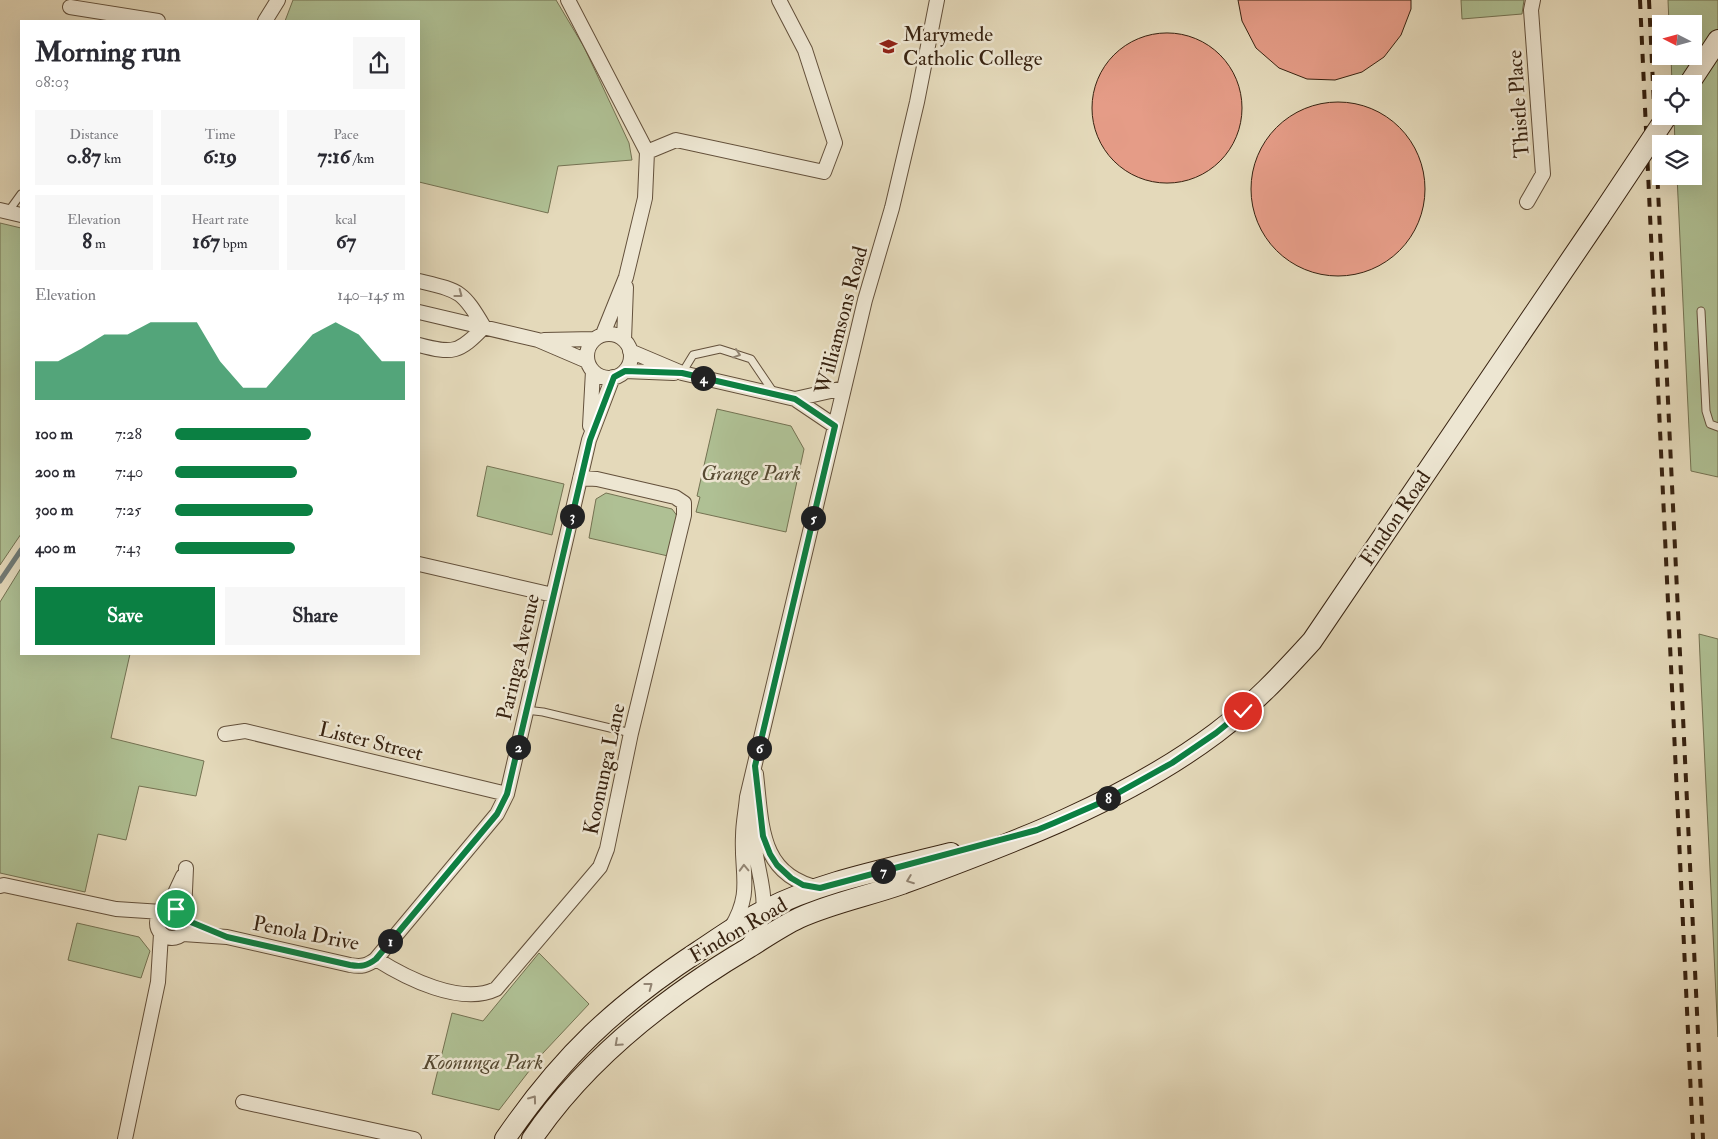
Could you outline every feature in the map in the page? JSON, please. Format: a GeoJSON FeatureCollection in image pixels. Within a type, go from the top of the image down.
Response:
{"type":"FeatureCollection","features":[{"type":"Feature","properties":{"kind":"street"},"geometry":{"type":"LineString","coordinates":[[266,20],[278,0]]}},
{"type":"Feature","properties":{"kind":"street"},"geometry":{"type":"LineString","coordinates":[[568,0],[647,152],[644,198],[626,277],[599,337],[587,351],[590,366]]}},
{"type":"Feature","properties":{"kind":"street"},"geometry":{"type":"LineString","coordinates":[[647,152],[676,140],[824,172],[835,143],[806,50],[779,0]]}},
{"type":"Feature","properties":{"kind":"street","name":"Williamsons Road"},"geometry":{"type":"LineString","coordinates":[[729,931],[742,910],[744,893],[743,837],[747,797],[869,283],[892,208],[917,102],[937,0]]}},
{"type":"Feature","properties":{"kind":"street","name":"Thistle Place"},"geometry":{"type":"LineString","coordinates":[[1528,202],[1543,174],[1532,10],[1533,0]]}},
{"type":"Feature","properties":{"kind":"street"},"geometry":{"type":"LineString","coordinates":[[70,7],[152,20]]}},
{"type":"Feature","properties":{"kind":"street"},"geometry":{"type":"LineString","coordinates":[[1695,75],[1718,40]]}},
{"type":"Feature","properties":{"kind":"street","name":"Findon Road"},"geometry":{"type":"LineString","coordinates":[[532,1139],[600,1059],[642,1021],[699,978],[742,951],[797,919],[824,908],[900,884],[1100,803],[1172,763],[1209,738],[1272,684],[1312,641],[1339,603],[1661,125]]}},
{"type":"Feature","properties":{"kind":"street"},"geometry":{"type":"LineString","coordinates":[[619,374],[630,361],[627,345],[626,277]]}},
{"type":"Feature","properties":{"kind":"street"},"geometry":{"type":"LineString","coordinates":[[420,282],[456,290],[470,304],[484,327]]}},
{"type":"Feature","properties":{"kind":"street"},"geometry":{"type":"LineString","coordinates":[[420,312],[538,340],[590,366],[603,377],[619,374],[682,373],[795,399],[835,426]]}},
{"type":"Feature","properties":{"kind":"street"},"geometry":{"type":"LineString","coordinates":[[420,345],[446,352],[467,345],[484,327]]}},
{"type":"Feature","properties":{"kind":"street"},"geometry":{"type":"LineString","coordinates":[[538,340],[599,337],[613,334],[627,345],[682,373]]}},
{"type":"Feature","properties":{"kind":"street","name":"Paringa Avenue"},"geometry":{"type":"LineString","coordinates":[[590,366],[590,440]]}},
{"type":"Feature","properties":{"kind":"street","name":"Paringa Avenue"},"geometry":{"type":"LineString","coordinates":[[376,959],[497,814],[507,794],[590,440],[619,374]]}},
{"type":"Feature","properties":{"kind":"street"},"geometry":{"type":"LineString","coordinates":[[795,399],[844,388]]}},
{"type":"Feature","properties":{"kind":"street","name":"Koonunga Lane"},"geometry":{"type":"LineString","coordinates":[[376,959],[401,975],[418,982],[468,995],[486,994],[496,989],[600,867],[607,848],[631,733],[684,514],[684,503],[675,497],[580,478]]}},
{"type":"Feature","properties":{"kind":"street"},"geometry":{"type":"LineString","coordinates":[[420,564],[553,595]]}},
{"type":"Feature","properties":{"kind":"street","name":"Lister Street"},"geometry":{"type":"LineString","coordinates":[[225,734],[245,731],[507,794]]}},
{"type":"Feature","properties":{"kind":"street"},"geometry":{"type":"LineString","coordinates":[[755,766],[763,836],[770,854],[777,865],[791,878],[803,885],[820,888]]}},
{"type":"Feature","properties":{"kind":"street","name":"Williamsons Road"},"geometry":{"type":"LineString","coordinates":[[755,766],[754,838],[765,900],[762,912]]}},
{"type":"Feature","properties":{"kind":"street","name":"Findon Road"},"geometry":{"type":"LineString","coordinates":[[505,1139],[543,1086],[596,1029],[653,982],[729,931],[762,912],[820,888],[1037,830]]}},
{"type":"Feature","properties":{"kind":"street"},"geometry":{"type":"LineString","coordinates":[[125,1139],[158,982],[159,931],[157,918],[165,910],[186,868],[185,917],[179,936],[158,982]]}},
{"type":"Feature","properties":{"kind":"street"},"geometry":{"type":"LineString","coordinates":[[0,886],[4,884],[116,909],[176,909],[185,917]]}},
{"type":"Feature","properties":{"kind":"street"},"geometry":{"type":"LineString","coordinates":[[744,893],[748,904],[762,912],[783,919],[797,919]]}},
{"type":"Feature","properties":{"kind":"street"},"geometry":{"type":"LineString","coordinates":[[116,909],[159,931],[168,938],[179,936]]}},
{"type":"Feature","properties":{"kind":"street"},"geometry":{"type":"LineString","coordinates":[[742,951],[760,927],[762,912]]}},
{"type":"Feature","properties":{"kind":"street","name":"Penola Drive"},"geometry":{"type":"LineString","coordinates":[[185,917],[227,937]]}},
{"type":"Feature","properties":{"kind":"street","name":"Penola Drive"},"geometry":{"type":"LineString","coordinates":[[179,936],[227,937],[360,967],[368,965],[376,959]]}},
{"type":"Feature","properties":{"kind":"street"},"geometry":{"type":"LineString","coordinates":[[243,1102],[376,1135],[414,1139]]}},
{"type":"Feature","properties":{"kind":"lane"},"geometry":{"type":"LineString","coordinates":[[10,212],[20,196]]}},
{"type":"Feature","properties":{"kind":"lane"},"geometry":{"type":"LineString","coordinates":[[1701,311],[1706,411],[1710,424],[1718,427]]}},
{"type":"Feature","properties":{"kind":"lane"},"geometry":{"type":"LineString","coordinates":[[682,373],[693,355],[720,349],[751,359],[775,394]]}},
{"type":"Feature","properties":{"kind":"lane"},"geometry":{"type":"LineString","coordinates":[[526,710],[543,712],[631,733]]}},
{"type":"Feature","properties":{"kind":"green space"},"geometry":{"type":"Polygon","coordinates":[[[293,0],[556,0],[584,47],[629,143],[632,160],[558,166],[548,213],[420,182],[420,20],[285,20],[293,0]]]}},
{"type":"Feature","properties":{"kind":"green space"},"geometry":{"type":"Polygon","coordinates":[[[1461,0],[1524,0],[1522,14],[1462,19],[1461,0]]]}},
{"type":"Feature","properties":{"kind":"green space"},"geometry":{"type":"Polygon","coordinates":[[[1668,0],[1718,0],[1718,477],[1691,471],[1677,185],[1702,185],[1702,135],[1675,135],[1674,125],[1702,125],[1702,75],[1672,75],[1671,65],[1702,65],[1702,15],[1669,15],[1668,0]]]}},
{"type":"Feature","properties":{"kind":"green space"},"geometry":{"type":"Polygon","coordinates":[[[0,223],[20,228],[20,535],[0,565],[0,223]]]}},
{"type":"Feature","properties":{"kind":"green space","name":"Grange Park"},"geometry":{"type":"Polygon","coordinates":[[[717,409],[791,426],[804,449],[786,532],[696,512],[700,497],[697,496],[717,409]]]}},
{"type":"Feature","properties":{"kind":"green space"},"geometry":{"type":"Polygon","coordinates":[[[487,466],[564,484],[552,535],[477,516],[487,466]]]}},
{"type":"Feature","properties":{"kind":"green space"},"geometry":{"type":"Polygon","coordinates":[[[606,493],[672,509],[678,517],[668,556],[589,538],[596,499],[606,493]]]}},
{"type":"Feature","properties":{"kind":"green space"},"geometry":{"type":"Polygon","coordinates":[[[20,570],[20,655],[130,655],[111,738],[204,761],[196,796],[139,786],[126,840],[98,834],[85,892],[0,873],[0,602],[20,570]]]}},
{"type":"Feature","properties":{"kind":"green space"},"geometry":{"type":"Polygon","coordinates":[[[1699,634],[1718,639],[1718,1037],[1701,681],[1699,634]]]}},
{"type":"Feature","properties":{"kind":"green space"},"geometry":{"type":"Polygon","coordinates":[[[77,923],[139,937],[150,951],[141,978],[68,960],[77,923]]]}},
{"type":"Feature","properties":{"kind":"green space","name":"Koonunga Park"},"geometry":{"type":"Polygon","coordinates":[[[539,953],[589,1004],[543,1053],[499,1110],[432,1094],[452,1013],[483,1021],[539,953]]]}},
{"type":"Feature","properties":{"kind":"building"},"geometry":{"type":"Polygon","coordinates":[[[1238,0],[1411,0],[1411,9],[1401,35],[1384,57],[1362,72],[1335,80],[1307,79],[1279,68],[1256,48],[1242,21],[1238,0]]]}},
{"type":"Feature","properties":{"kind":"building"},"geometry":{"type":"Polygon","coordinates":[[[1167,33],[1182,34],[1196,39],[1220,55],[1236,79],[1241,93],[1241,123],[1236,137],[1220,161],[1196,177],[1182,182],[1167,183],[1152,182],[1138,177],[1114,161],[1098,137],[1093,123],[1092,108],[1093,93],[1098,79],[1114,55],[1138,39],[1152,34],[1167,33]]]}},
{"type":"Feature","properties":{"kind":"building"},"geometry":{"type":"Polygon","coordinates":[[[1347,102],[1371,108],[1387,116],[1400,127],[1411,140],[1419,156],[1424,172],[1424,206],[1419,222],[1411,238],[1400,251],[1387,262],[1363,273],[1347,276],[1329,276],[1313,273],[1289,262],[1265,238],[1252,206],[1251,180],[1254,164],[1265,140],[1289,116],[1321,103],[1347,102]]]}},
{"type":"Feature","properties":{"kind":"waterway"},"geometry":{"type":"LineString","coordinates":[[0,581],[20,551]]}},
{"type":"Feature","properties":{"kind":"railway"},"geometry":{"type":"LineString","coordinates":[[1640,0],[1693,1139]]}},
{"type":"Feature","properties":{"kind":"railway"},"geometry":{"type":"LineString","coordinates":[[1649,0],[1703,1139]]}},
{"type":"Feature","properties":{"kind":"place","name":"Marymede Catholic College"},"geometry":{"type":"Point","coordinates":[889,46]}},
{"type":"Feature","properties":{"kind":"route"},"geometry":{"type":"LineString","coordinates":[[176,909],[184,914],[186,920],[227,937],[360,967],[368,965],[376,959],[497,814],[507,794],[590,440],[614,377],[625,371],[682,373],[795,399],[835,426],[755,766],[763,836],[770,854],[777,865],[791,878],[803,885],[820,888],[1037,830],[1100,803],[1172,763],[1216,733],[1243,711]]}}]}
